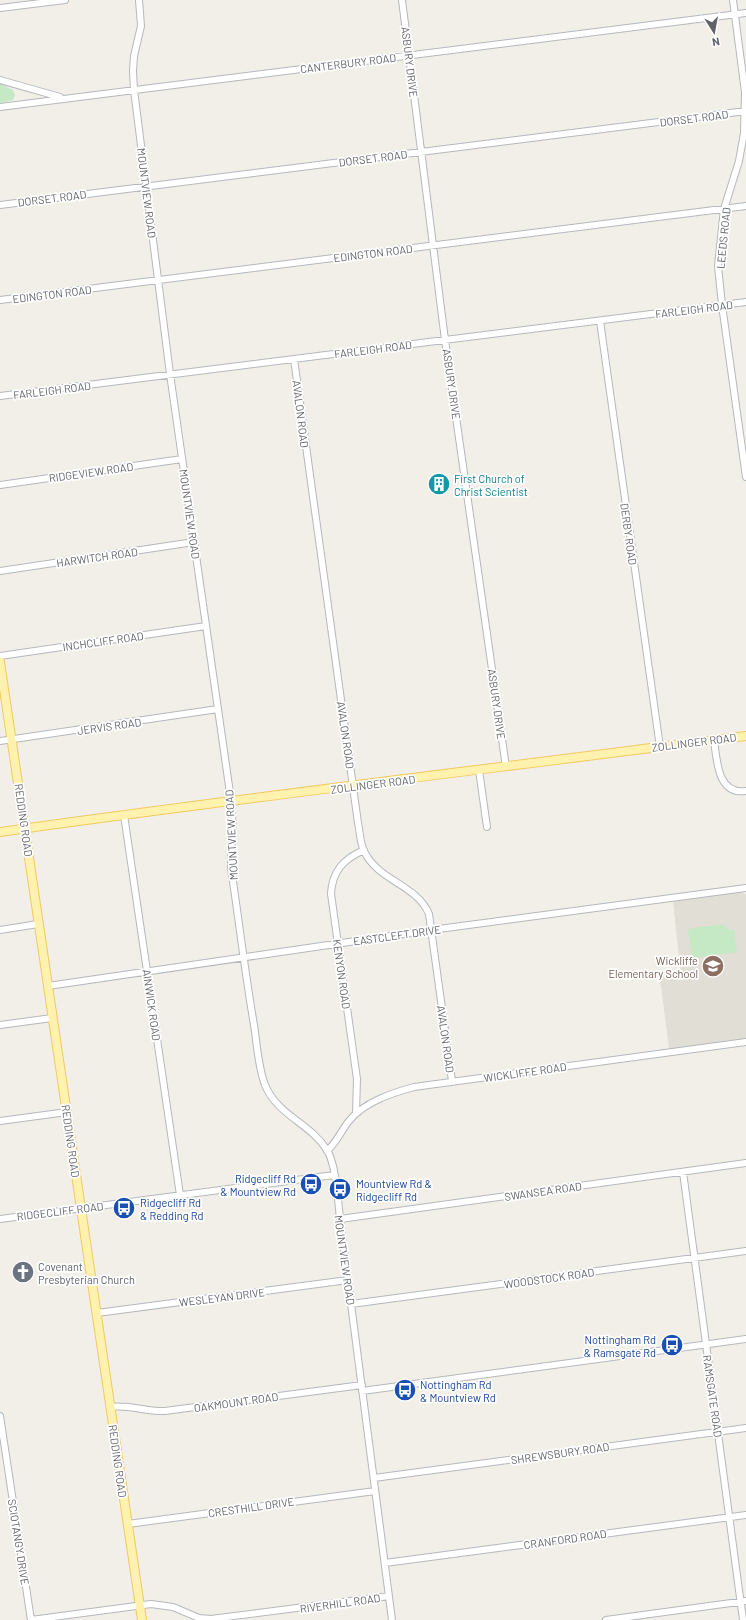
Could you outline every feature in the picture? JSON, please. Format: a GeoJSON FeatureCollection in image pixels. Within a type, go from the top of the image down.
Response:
{"type":"FeatureCollection","features":[{"type":"Feature","properties":{"kind":"main road","name":"REDDING ROAD"},"geometry":{"type":"LineString","coordinates":[[0,662],[142,1620]]}},
{"type":"Feature","properties":{"kind":"main road","name":"ZOLLINGER ROAD"},"geometry":{"type":"LineString","coordinates":[[0,832],[231,800],[746,736]]}},
{"type":"Feature","properties":{"kind":"street"},"geometry":{"type":"LineString","coordinates":[[0,8],[65,0]]}},
{"type":"Feature","properties":{"kind":"street","name":"MOUNTVIEW ROAD"},"geometry":{"type":"LineString","coordinates":[[139,0],[141,26],[134,56],[134,90],[170,374],[231,800],[233,830],[231,868],[244,957],[265,1084],[274,1102],[310,1131],[327,1150],[330,1157],[340,1219],[392,1620]]}},
{"type":"Feature","properties":{"kind":"street","name":"ASBURY DRIVE"},"geometry":{"type":"LineString","coordinates":[[402,0],[445,340],[506,767]]}},
{"type":"Feature","properties":{"kind":"street","name":"LEEDS ROAD"},"geometry":{"type":"LineString","coordinates":[[733,0],[742,61],[746,112],[739,161],[724,209],[718,266],[746,477]]}},
{"type":"Feature","properties":{"kind":"street","name":"CANTERBURY ROAD"},"geometry":{"type":"LineString","coordinates":[[0,80],[27,89],[64,98],[746,13]]}},
{"type":"Feature","properties":{"kind":"street"},"geometry":{"type":"LineString","coordinates":[[0,107],[64,98]]}},
{"type":"Feature","properties":{"kind":"street","name":"DORSET ROAD"},"geometry":{"type":"LineString","coordinates":[[0,205],[746,112]]}},
{"type":"Feature","properties":{"kind":"street","name":"EDINGTON ROAD"},"geometry":{"type":"LineString","coordinates":[[0,300],[746,206]]}},
{"type":"Feature","properties":{"kind":"street","name":"FARLEIGH ROAD"},"geometry":{"type":"LineString","coordinates":[[0,396],[746,302]]}},
{"type":"Feature","properties":{"kind":"street","name":"DERBY ROAD"},"geometry":{"type":"LineString","coordinates":[[600,321],[660,747]]}},
{"type":"Feature","properties":{"kind":"street","name":"AVALON ROAD"},"geometry":{"type":"LineString","coordinates":[[294,359],[358,824],[364,850],[373,865],[422,901],[429,914],[452,1082]]}},
{"type":"Feature","properties":{"kind":"street","name":"RIDGEVIEW ROAD"},"geometry":{"type":"LineString","coordinates":[[0,485],[182,459]]}},
{"type":"Feature","properties":{"kind":"street","name":"HARWITCH ROAD"},"geometry":{"type":"LineString","coordinates":[[0,571],[194,542]]}},
{"type":"Feature","properties":{"kind":"street","name":"INCHCLIFF ROAD"},"geometry":{"type":"LineString","coordinates":[[0,656],[206,626]]}},
{"type":"Feature","properties":{"kind":"street","name":"JERVIS ROAD"},"geometry":{"type":"LineString","coordinates":[[0,741],[218,709]]}},
{"type":"Feature","properties":{"kind":"street"},"geometry":{"type":"LineString","coordinates":[[714,740],[719,770],[723,782],[731,789],[741,792],[746,791]]}},
{"type":"Feature","properties":{"kind":"street"},"geometry":{"type":"LineString","coordinates":[[479,770],[487,827]]}},
{"type":"Feature","properties":{"kind":"street","name":"AINWICK ROAD"},"geometry":{"type":"LineString","coordinates":[[124,814],[180,1195]]}},
{"type":"Feature","properties":{"kind":"street","name":"KENYON ROAD"},"geometry":{"type":"LineString","coordinates":[[356,1113],[357,1079],[337,944],[331,898],[331,885],[333,876],[338,868],[346,860],[364,850]]}},
{"type":"Feature","properties":{"kind":"street","name":"EASTCLEFT DRIVE"},"geometry":{"type":"LineString","coordinates":[[48,986],[431,930],[746,888]]}},
{"type":"Feature","properties":{"kind":"street"},"geometry":{"type":"LineString","coordinates":[[0,930],[38,924]]}},
{"type":"Feature","properties":{"kind":"street"},"geometry":{"type":"LineString","coordinates":[[0,1025],[52,1018]]}},
{"type":"Feature","properties":{"kind":"street","name":"WICKLIFFE ROAD"},"geometry":{"type":"LineString","coordinates":[[327,1150],[336,1142],[348,1122],[356,1113],[403,1090],[746,1042]]}},
{"type":"Feature","properties":{"kind":"street"},"geometry":{"type":"LineString","coordinates":[[0,1121],[67,1112]]}},
{"type":"Feature","properties":{"kind":"street","name":"SWANSEA ROAD"},"geometry":{"type":"LineString","coordinates":[[340,1219],[746,1163]]}},
{"type":"Feature","properties":{"kind":"street","name":"RAMSGATE ROAD"},"geometry":{"type":"LineString","coordinates":[[683,1172],[729,1517],[743,1601],[743,1620]]}},
{"type":"Feature","properties":{"kind":"street","name":"RIDGECLIFF ROAD"},"geometry":{"type":"LineString","coordinates":[[0,1218],[334,1175]]}},
{"type":"Feature","properties":{"kind":"street","name":"WOODSTOCK ROAD"},"geometry":{"type":"LineString","coordinates":[[351,1304],[746,1251]]}},
{"type":"Feature","properties":{"kind":"street","name":"WESLEYAN DRIVE"},"geometry":{"type":"LineString","coordinates":[[97,1313],[348,1280]]}},
{"type":"Feature","properties":{"kind":"street","name":"OAKMOUNT ROAD"},"geometry":{"type":"LineString","coordinates":[[110,1406],[122,1406],[165,1412],[746,1339]]}},
{"type":"Feature","properties":{"kind":"street","name":"SCIOTANGY DRIVE"},"geometry":{"type":"LineString","coordinates":[[0,1416],[31,1620]]}},
{"type":"Feature","properties":{"kind":"street","name":"SHREWSBURY ROAD"},"geometry":{"type":"LineString","coordinates":[[374,1478],[746,1428]]}},
{"type":"Feature","properties":{"kind":"street","name":"CRESTHILL DRIVE"},"geometry":{"type":"LineString","coordinates":[[128,1524],[375,1491]]}},
{"type":"Feature","properties":{"kind":"street","name":"CRANFORD ROAD"},"geometry":{"type":"LineString","coordinates":[[385,1563],[746,1514]]}},
{"type":"Feature","properties":{"kind":"street","name":"RIVERHILL ROAD"},"geometry":{"type":"LineString","coordinates":[[31,1620],[151,1604],[165,1605],[199,1618],[211,1619],[389,1596]]}},
{"type":"Feature","properties":{"kind":"street"},"geometry":{"type":"LineString","coordinates":[[606,1620],[743,1601]]}},
{"type":"Feature","properties":{"kind":"shaded area","name":"Wickliffe Elementary School"},"geometry":{"type":"Polygon","coordinates":[[[739,892],[746,894],[746,1039],[669,1049],[660,978],[681,976],[673,901],[739,892]]]}},
{"type":"Feature","properties":{"kind":"green space"},"geometry":{"type":"Polygon","coordinates":[[[0,84],[13,90],[15,95],[13,100],[0,103],[0,84]]]}},
{"type":"Feature","properties":{"kind":"green space"},"geometry":{"type":"Polygon","coordinates":[[[723,924],[730,930],[734,930],[737,952],[692,958],[688,929],[723,924]]]}},
{"type":"Feature","properties":{"kind":"place","name":"First Church of Christ Scientist"},"geometry":{"type":"Point","coordinates":[439,484]}},
{"type":"Feature","properties":{"kind":"place","name":"Wickliffe Elementary School"},"geometry":{"type":"Point","coordinates":[713,966]}},
{"type":"Feature","properties":{"kind":"place","name":"Ridgecliff Rd & Mountview Rd"},"geometry":{"type":"Point","coordinates":[311,1184]}},
{"type":"Feature","properties":{"kind":"place","name":"Mountview Rd & Ridgecliff Rd"},"geometry":{"type":"Point","coordinates":[340,1189]}},
{"type":"Feature","properties":{"kind":"place","name":"Ridgecliff Rd & Redding Rd"},"geometry":{"type":"Point","coordinates":[124,1208]}},
{"type":"Feature","properties":{"kind":"place","name":"Covenant Presbyterian Church"},"geometry":{"type":"Point","coordinates":[23,1272]}},
{"type":"Feature","properties":{"kind":"place","name":"Nottingham Rd & Ramsgate Rd"},"geometry":{"type":"Point","coordinates":[672,1345]}},
{"type":"Feature","properties":{"kind":"place","name":"Nottingham Rd & Mountview Rd"},"geometry":{"type":"Point","coordinates":[405,1390]}}]}
